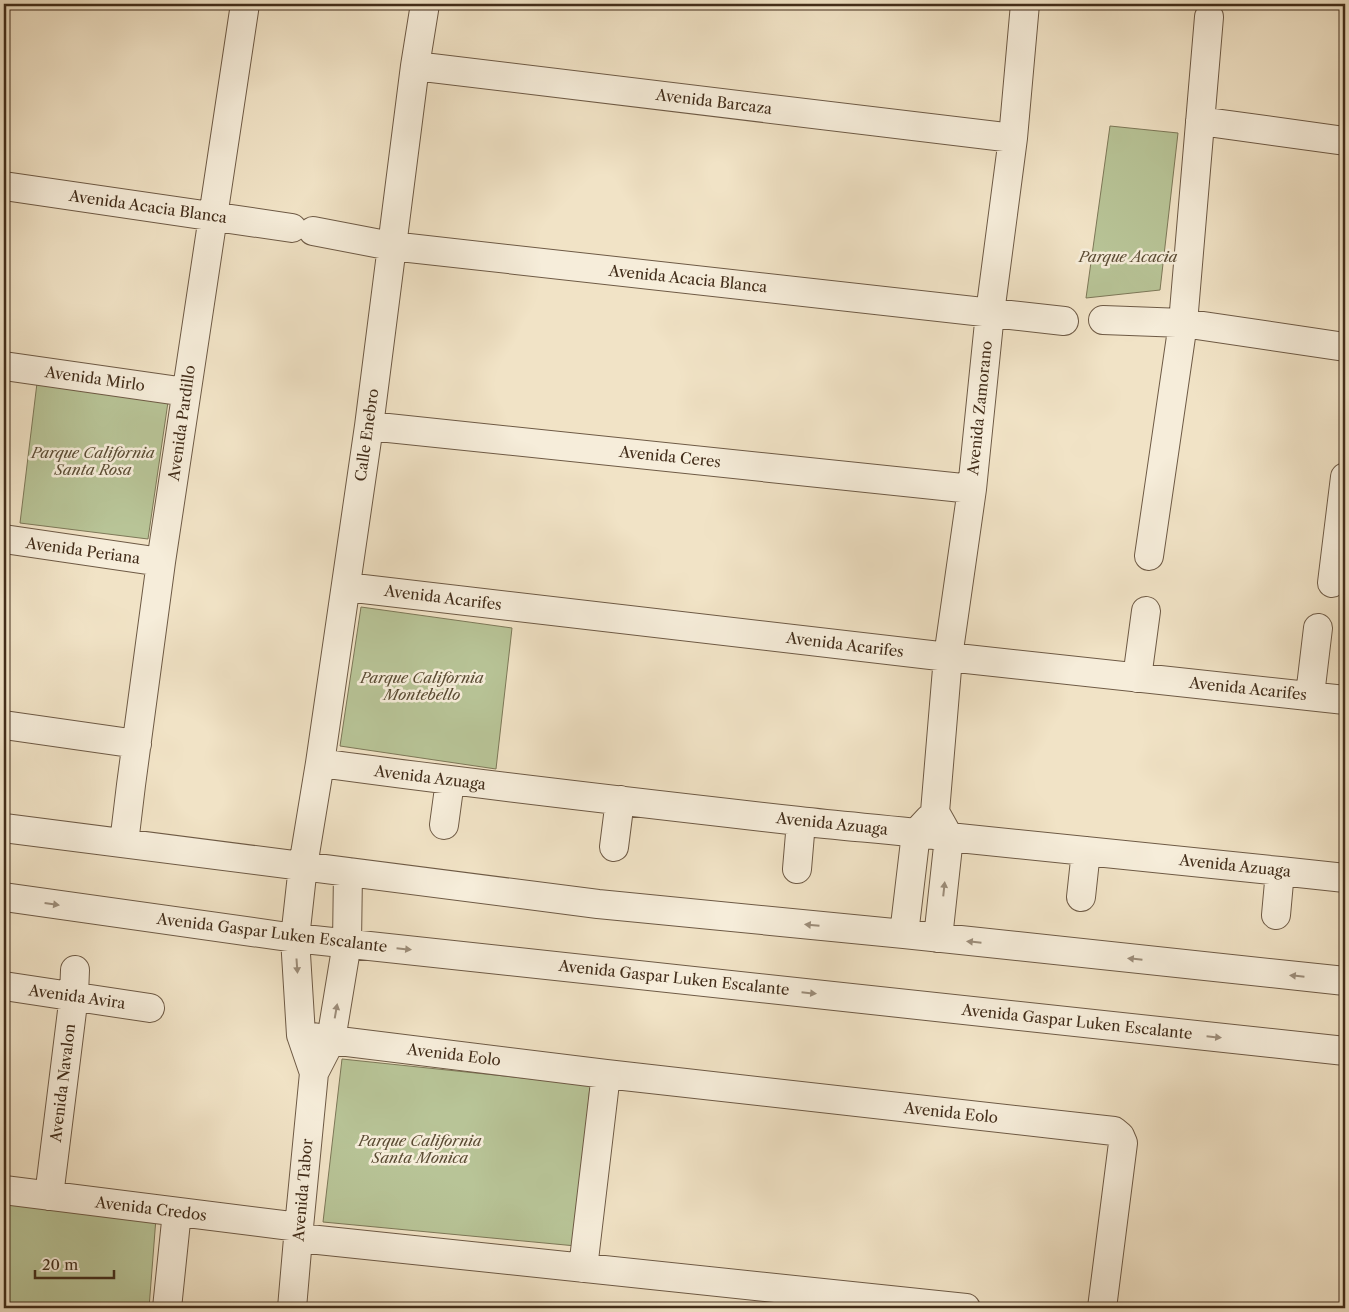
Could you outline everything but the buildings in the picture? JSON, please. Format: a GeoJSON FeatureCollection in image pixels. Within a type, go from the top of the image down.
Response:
{"type":"FeatureCollection","features":[{"type":"Feature","properties":{"kind":"street","name":"Avenida Pardillo"},"geometry":{"type":"LineString","coordinates":[[124,843],[161,562],[245,4]]}},
{"type":"Feature","properties":{"kind":"street","name":"Calle Enebro"},"geometry":{"type":"LineString","coordinates":[[303,866],[346,587],[424,4]]}},
{"type":"Feature","properties":{"kind":"street","name":"Avenida Zamorano"},"geometry":{"type":"LineString","coordinates":[[935,812],[948,657],[972,489],[990,313],[1013,138],[1025,4]]}},
{"type":"Feature","properties":{"kind":"street"},"geometry":{"type":"LineString","coordinates":[[1149,556],[1183,323],[1209,17]]}},
{"type":"Feature","properties":{"kind":"street","name":"Avenida Barcaza"},"geometry":{"type":"LineString","coordinates":[[415,66],[1013,138]]}},
{"type":"Feature","properties":{"kind":"street"},"geometry":{"type":"LineString","coordinates":[[1200,121],[1345,141]]}},
{"type":"Feature","properties":{"kind":"street","name":"Avenida Acacia Blanca"},"geometry":{"type":"LineString","coordinates":[[4,186],[303,229],[391,246],[1064,321]]}},
{"type":"Feature","properties":{"kind":"street"},"geometry":{"type":"LineString","coordinates":[[1103,320],[1183,323],[1345,347]]}},
{"type":"Feature","properties":{"kind":"street","name":"Avenida Mirlo"},"geometry":{"type":"LineString","coordinates":[[4,366],[186,392]]}},
{"type":"Feature","properties":{"kind":"street","name":"Avenida Ceres"},"geometry":{"type":"LineString","coordinates":[[368,426],[972,489]]}},
{"type":"Feature","properties":{"kind":"street"},"geometry":{"type":"LineString","coordinates":[[1332,583],[1345,477]]}},
{"type":"Feature","properties":{"kind":"street","name":"Avenida Periana"},"geometry":{"type":"LineString","coordinates":[[4,539],[161,562]]}},
{"type":"Feature","properties":{"kind":"street","name":"Avenida Acarifes"},"geometry":{"type":"LineString","coordinates":[[346,587],[948,657],[1345,700]]}},
{"type":"Feature","properties":{"kind":"street"},"geometry":{"type":"LineString","coordinates":[[1136,678],[1146,611]]}},
{"type":"Feature","properties":{"kind":"street"},"geometry":{"type":"LineString","coordinates":[[1310,695],[1318,628]]}},
{"type":"Feature","properties":{"kind":"street"},"geometry":{"type":"LineString","coordinates":[[4,725],[137,744]]}},
{"type":"Feature","properties":{"kind":"street","name":"Avenida Azuaga"},"geometry":{"type":"LineString","coordinates":[[320,763],[450,781],[801,822],[916,832],[1345,878]]}},
{"type":"Feature","properties":{"kind":"street"},"geometry":{"type":"LineString","coordinates":[[444,825],[450,781]]}},
{"type":"Feature","properties":{"kind":"street"},"geometry":{"type":"LineString","coordinates":[[614,847],[620,800]]}},
{"type":"Feature","properties":{"kind":"street"},"geometry":{"type":"LineString","coordinates":[[904,934],[916,832],[935,812],[950,837],[938,938]]}},
{"type":"Feature","properties":{"kind":"street"},"geometry":{"type":"LineString","coordinates":[[797,869],[801,822]]}},
{"type":"Feature","properties":{"kind":"street"},"geometry":{"type":"LineString","coordinates":[[4,828],[598,904],[904,934],[1345,981]]}},
{"type":"Feature","properties":{"kind":"street"},"geometry":{"type":"LineString","coordinates":[[1081,897],[1086,851]]}},
{"type":"Feature","properties":{"kind":"street","name":"Avenida Tabor"},"geometry":{"type":"LineString","coordinates":[[303,866],[295,938],[302,1035],[314,1073]]}},
{"type":"Feature","properties":{"kind":"street"},"geometry":{"type":"LineString","coordinates":[[1276,915],[1280,871]]}},
{"type":"Feature","properties":{"kind":"street","name":"Avenida Tabor"},"geometry":{"type":"LineString","coordinates":[[292,1308],[314,1073],[331,1040],[347,943],[348,872]]}},
{"type":"Feature","properties":{"kind":"street","name":"Avenida Gaspar Luken Escalante"},"geometry":{"type":"LineString","coordinates":[[4,897],[295,938],[1345,1051]]}},
{"type":"Feature","properties":{"kind":"street","name":"Avenida Avira"},"geometry":{"type":"LineString","coordinates":[[4,986],[74,983],[150,1008]]}},
{"type":"Feature","properties":{"kind":"street","name":"Avenida Navalon"},"geometry":{"type":"LineString","coordinates":[[49,1196],[74,983]]}},
{"type":"Feature","properties":{"kind":"street","name":"Avenida Eolo"},"geometry":{"type":"LineString","coordinates":[[302,1035],[606,1074],[1114,1131],[1120,1136],[1123,1143],[1102,1308]]}},
{"type":"Feature","properties":{"kind":"street"},"geometry":{"type":"LineString","coordinates":[[583,1268],[606,1074]]}},
{"type":"Feature","properties":{"kind":"street","name":"Avenida Credos"},"geometry":{"type":"LineString","coordinates":[[4,1190],[176,1212],[299,1232]]}},
{"type":"Feature","properties":{"kind":"street"},"geometry":{"type":"LineString","coordinates":[[167,1308],[176,1212]]}},
{"type":"Feature","properties":{"kind":"street"},"geometry":{"type":"LineString","coordinates":[[299,1232],[583,1268],[966,1308]]}},
{"type":"Feature","properties":{"kind":"green space","name":"Parque Acacia"},"geometry":{"type":"Polygon","coordinates":[[[1110,126],[1178,133],[1160,290],[1086,298],[1110,126]]]}},
{"type":"Feature","properties":{"kind":"green space","name":"Parque California Santa Rosa"},"geometry":{"type":"Polygon","coordinates":[[[37,383],[168,402],[148,539],[20,523],[37,383]]]}},
{"type":"Feature","properties":{"kind":"green space","name":"Parque California Montebello"},"geometry":{"type":"Polygon","coordinates":[[[361,607],[512,628],[496,769],[340,746],[361,607]]]}},
{"type":"Feature","properties":{"kind":"green space","name":"Parque California Santa Monica"},"geometry":{"type":"Polygon","coordinates":[[[342,1059],[590,1085],[576,1246],[323,1222],[342,1059]]]}},
{"type":"Feature","properties":{"kind":"green space"},"geometry":{"type":"Polygon","coordinates":[[[4,1199],[156,1218],[149,1308],[4,1308],[4,1199]]]}}]}
